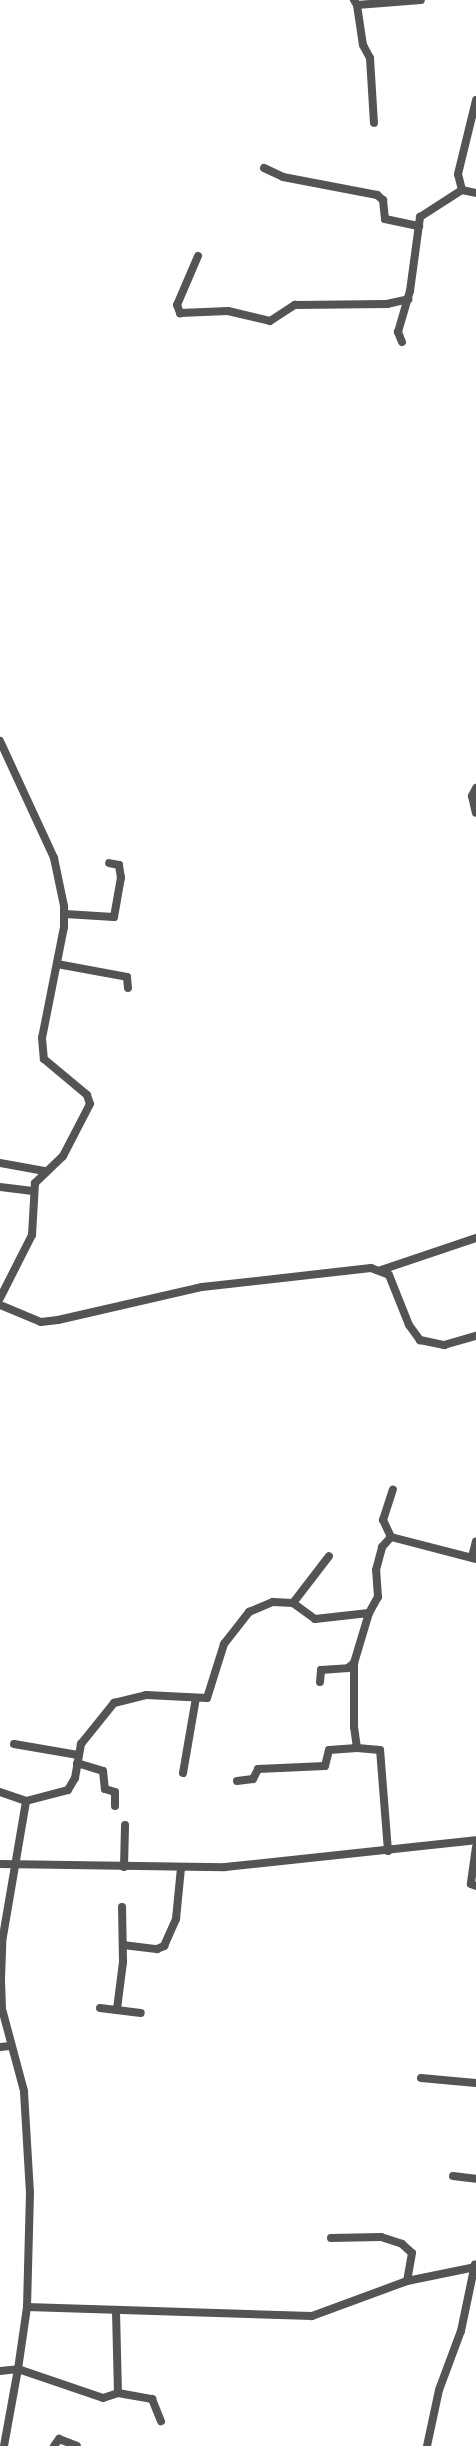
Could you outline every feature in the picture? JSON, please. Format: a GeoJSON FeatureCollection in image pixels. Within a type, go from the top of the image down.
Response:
{"type":"FeatureCollection","features":[{"type":"Feature","properties":{"kind":"street"},"geometry":{"type":"LineString","coordinates":[[374,123],[370,57],[363,45],[356,3],[420,0]]}},
{"type":"Feature","properties":{"kind":"street"},"geometry":{"type":"LineString","coordinates":[[462,190],[458,174],[476,100]]}},
{"type":"Feature","properties":{"kind":"street"},"geometry":{"type":"LineString","coordinates":[[264,168],[283,177],[380,196],[385,219],[419,226]]}},
{"type":"Feature","properties":{"kind":"street"},"geometry":{"type":"LineString","coordinates":[[402,342],[398,332],[408,299],[423,212],[462,190],[476,193]]}},
{"type":"Feature","properties":{"kind":"street"},"geometry":{"type":"LineString","coordinates":[[198,256],[177,305],[180,313],[228,311],[270,321],[295,305],[387,304],[408,299]]}},
{"type":"Feature","properties":{"kind":"street"},"geometry":{"type":"LineString","coordinates":[[0,741],[54,858],[65,914],[42,1038],[44,1059],[87,1095],[90,1104],[63,1156],[44,1171],[33,1191],[32,1235],[0,1299]]}},
{"type":"Feature","properties":{"kind":"street"},"geometry":{"type":"LineString","coordinates":[[476,788],[472,796],[476,813]]}},
{"type":"Feature","properties":{"kind":"street"},"geometry":{"type":"LineString","coordinates":[[65,914],[114,917],[122,878],[119,865],[110,863]]}},
{"type":"Feature","properties":{"kind":"street"},"geometry":{"type":"LineString","coordinates":[[57,964],[127,977],[128,988]]}},
{"type":"Feature","properties":{"kind":"street"},"geometry":{"type":"LineString","coordinates":[[0,1163],[44,1171]]}},
{"type":"Feature","properties":{"kind":"street"},"geometry":{"type":"LineString","coordinates":[[0,1187],[33,1191]]}},
{"type":"Feature","properties":{"kind":"street"},"geometry":{"type":"LineString","coordinates":[[0,1305],[41,1322],[177,1296],[202,1287],[371,1268],[381,1270],[476,1238]]}},
{"type":"Feature","properties":{"kind":"street"},"geometry":{"type":"LineString","coordinates":[[381,1270],[395,1285],[409,1325],[420,1340],[444,1345],[476,1336]]}},
{"type":"Feature","properties":{"kind":"street"},"geometry":{"type":"LineString","coordinates":[[391,1537],[383,1520],[393,1490]]}},
{"type":"Feature","properties":{"kind":"street"},"geometry":{"type":"LineString","coordinates":[[391,1537],[474,1558],[476,1541]]}},
{"type":"Feature","properties":{"kind":"street"},"geometry":{"type":"LineString","coordinates":[[357,1748],[354,1663],[369,1613],[378,1597],[376,1570],[382,1547],[391,1537]]}},
{"type":"Feature","properties":{"kind":"street"},"geometry":{"type":"LineString","coordinates":[[293,1604],[329,1556]]}},
{"type":"Feature","properties":{"kind":"street"},"geometry":{"type":"LineString","coordinates":[[0,1792],[26,1802],[68,1790],[84,1740],[114,1703],[146,1695],[196,1698],[210,1695],[222,1649],[242,1617],[267,1603],[293,1604],[315,1619],[369,1613]]}},
{"type":"Feature","properties":{"kind":"street"},"geometry":{"type":"LineString","coordinates":[[320,1682],[321,1670],[348,1668],[354,1663]]}},
{"type":"Feature","properties":{"kind":"street"},"geometry":{"type":"LineString","coordinates":[[183,1773],[196,1698]]}},
{"type":"Feature","properties":{"kind":"street"},"geometry":{"type":"LineString","coordinates":[[14,1744],[78,1759],[103,1771],[105,1789],[115,1792],[115,1806]]}},
{"type":"Feature","properties":{"kind":"street"},"geometry":{"type":"LineString","coordinates":[[237,1781],[253,1779],[258,1769],[325,1766],[329,1750],[380,1748],[388,1851]]}},
{"type":"Feature","properties":{"kind":"street"},"geometry":{"type":"LineString","coordinates":[[4,2446],[27,2307],[30,2193],[25,2102],[1,2002],[1,1942],[18,1864],[26,1802]]}},
{"type":"Feature","properties":{"kind":"street"},"geometry":{"type":"LineString","coordinates":[[124,1867],[125,1825]]}},
{"type":"Feature","properties":{"kind":"street"},"geometry":{"type":"LineString","coordinates":[[0,1864],[181,1868],[278,1863],[351,1851],[388,1851],[476,1840]]}},
{"type":"Feature","properties":{"kind":"street"},"geometry":{"type":"LineString","coordinates":[[476,1847],[471,1884],[476,1886]]}},
{"type":"Feature","properties":{"kind":"street"},"geometry":{"type":"LineString","coordinates":[[123,1945],[157,1949],[164,1946],[176,1915],[181,1868]]}},
{"type":"Feature","properties":{"kind":"street"},"geometry":{"type":"LineString","coordinates":[[117,2009],[123,1945],[122,1907]]}},
{"type":"Feature","properties":{"kind":"street"},"geometry":{"type":"LineString","coordinates":[[100,2008],[141,2013]]}},
{"type":"Feature","properties":{"kind":"street"},"geometry":{"type":"LineString","coordinates":[[0,2047],[10,2046]]}},
{"type":"Feature","properties":{"kind":"street"},"geometry":{"type":"LineString","coordinates":[[421,2078],[476,2083]]}},
{"type":"Feature","properties":{"kind":"street"},"geometry":{"type":"LineString","coordinates":[[453,2176],[476,2179]]}},
{"type":"Feature","properties":{"kind":"street"},"geometry":{"type":"LineString","coordinates":[[331,2238],[381,2237],[402,2244],[412,2253],[407,2281]]}},
{"type":"Feature","properties":{"kind":"street"},"geometry":{"type":"LineString","coordinates":[[27,2307],[116,2312],[207,2310],[312,2316],[407,2281],[476,2265],[461,2331],[439,2390],[427,2446]]}},
{"type":"Feature","properties":{"kind":"street"},"geometry":{"type":"LineString","coordinates":[[116,2312],[118,2393]]}},
{"type":"Feature","properties":{"kind":"street"},"geometry":{"type":"LineString","coordinates":[[0,2371],[18,2369],[104,2398],[118,2393],[152,2399],[161,2421]]}},
{"type":"Feature","properties":{"kind":"street"},"geometry":{"type":"LineString","coordinates":[[54,2446],[59,2439],[77,2446]]}}]}
